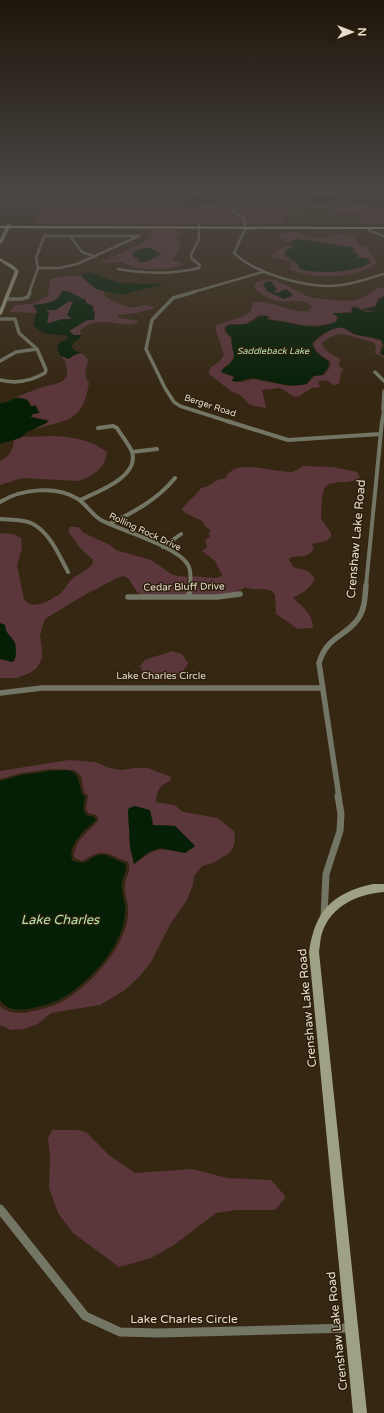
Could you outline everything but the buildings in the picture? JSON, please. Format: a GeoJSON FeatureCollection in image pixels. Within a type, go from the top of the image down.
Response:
{"type":"FeatureCollection","features":[{"type":"Feature","properties":{"kind":"street"},"geometry":{"type":"LineString","coordinates":[[6,299],[28,297],[38,268],[36,258]]}},
{"type":"Feature","properties":{"kind":"street"},"geometry":{"type":"LineString","coordinates":[[38,268],[68,267],[93,258]]}},
{"type":"Feature","properties":{"kind":"street"},"geometry":{"type":"LineString","coordinates":[[118,269],[134,273],[170,274],[199,268],[200,265],[192,258]]}},
{"type":"Feature","properties":{"kind":"street"},"geometry":{"type":"LineString","coordinates":[[238,258],[263,272],[329,286],[350,284],[384,274]]}},
{"type":"Feature","properties":{"kind":"street"},"geometry":{"type":"LineString","coordinates":[[0,259],[13,267],[16,271],[0,314]]}},
{"type":"Feature","properties":{"kind":"street","name":"Berger Road"},"geometry":{"type":"LineString","coordinates":[[263,272],[173,298],[152,320],[146,348],[165,388],[174,402],[180,406],[288,440],[380,434]]}},
{"type":"Feature","properties":{"kind":"street"},"geometry":{"type":"LineString","coordinates":[[0,319],[15,319],[20,336],[34,343],[46,370],[45,373],[18,381],[0,380]]}},
{"type":"Feature","properties":{"kind":"street"},"geometry":{"type":"LineString","coordinates":[[0,361],[16,352],[37,349]]}},
{"type":"Feature","properties":{"kind":"street"},"geometry":{"type":"LineString","coordinates":[[375,372],[384,381]]}},
{"type":"Feature","properties":{"kind":"street","name":"Crenshaw Lake Road"},"geometry":{"type":"LineString","coordinates":[[360,1413],[314,952],[317,934],[324,918],[326,874],[340,831],[341,814],[318,663],[321,652],[327,644],[354,624],[360,616],[364,605],[384,391]]}},
{"type":"Feature","properties":{"kind":"street"},"geometry":{"type":"LineString","coordinates":[[80,500],[115,483],[126,474],[132,462],[132,452],[117,428],[112,426],[98,428]]}},
{"type":"Feature","properties":{"kind":"street"},"geometry":{"type":"LineString","coordinates":[[132,452],[157,449]]}},
{"type":"Feature","properties":{"kind":"street"},"geometry":{"type":"LineString","coordinates":[[109,524],[154,500],[167,489],[175,478]]}},
{"type":"Feature","properties":{"kind":"street","name":"Rolling Rock Drive"},"geometry":{"type":"LineString","coordinates":[[0,502],[10,495],[34,490],[49,491],[80,500],[94,515],[109,524],[163,547],[182,558],[188,564],[190,570],[189,597]]}},
{"type":"Feature","properties":{"kind":"street"},"geometry":{"type":"LineString","coordinates":[[0,519],[23,521],[38,526],[44,532],[68,572]]}},
{"type":"Feature","properties":{"kind":"street"},"geometry":{"type":"LineString","coordinates":[[163,547],[181,534]]}},
{"type":"Feature","properties":{"kind":"street","name":"Cedar Bluff Drive"},"geometry":{"type":"LineString","coordinates":[[128,597],[217,597],[240,594]]}},
{"type":"Feature","properties":{"kind":"street","name":"Lake Charles Circle"},"geometry":{"type":"LineString","coordinates":[[0,693],[42,688],[323,688]]}},
{"type":"Feature","properties":{"kind":"street"},"geometry":{"type":"LineString","coordinates":[[324,918],[339,902],[357,892],[384,888]]}},
{"type":"Feature","properties":{"kind":"street","name":"Lake Charles Circle"},"geometry":{"type":"LineString","coordinates":[[0,1209],[85,1316],[120,1332],[166,1333],[351,1328]]}},
{"type":"Feature","properties":{"kind":"shaded area"},"geometry":{"type":"Polygon","coordinates":[[[110,258],[138,258],[140,260],[138,262],[147,262],[154,258],[173,258],[172,260],[186,265],[164,269],[142,269],[134,268],[121,262],[99,263],[110,258]]]}},
{"type":"Feature","properties":{"kind":"shaded area"},"geometry":{"type":"Polygon","coordinates":[[[274,258],[288,258],[296,263],[298,268],[313,272],[336,272],[357,269],[366,266],[371,262],[368,259],[363,258],[374,258],[377,263],[365,270],[340,276],[317,276],[290,270],[289,268],[292,267],[292,261],[274,258]]]}},
{"type":"Feature","properties":{"kind":"shaded area"},"geometry":{"type":"Polygon","coordinates":[[[69,275],[81,276],[94,287],[104,292],[104,295],[120,304],[133,307],[149,305],[155,308],[137,313],[117,315],[119,318],[139,321],[135,324],[104,322],[95,323],[87,325],[80,331],[81,335],[74,335],[69,331],[87,320],[94,312],[93,306],[72,293],[62,291],[54,300],[33,305],[37,311],[35,313],[10,312],[15,305],[33,304],[48,296],[51,279],[69,275]]]}},
{"type":"Feature","properties":{"kind":"shaded area"},"geometry":{"type":"Polygon","coordinates":[[[267,279],[282,283],[307,296],[320,299],[344,301],[356,300],[380,288],[384,288],[384,296],[378,299],[375,306],[362,309],[365,311],[376,311],[366,312],[356,306],[352,307],[351,312],[332,313],[337,317],[335,322],[325,325],[301,325],[267,319],[271,317],[259,315],[246,324],[230,324],[224,327],[225,332],[231,338],[233,358],[221,371],[222,373],[234,377],[231,381],[242,382],[253,379],[289,386],[307,384],[315,376],[324,375],[330,365],[330,361],[320,354],[313,344],[326,333],[339,328],[343,328],[351,333],[381,341],[382,346],[379,353],[384,356],[384,358],[375,353],[376,347],[373,342],[341,334],[335,335],[322,343],[327,351],[341,360],[339,362],[339,366],[344,370],[341,372],[339,384],[334,385],[330,382],[320,381],[318,382],[320,387],[312,388],[298,397],[293,396],[280,388],[262,390],[266,408],[249,404],[240,395],[231,391],[209,374],[210,368],[219,362],[224,355],[215,327],[246,315],[250,312],[253,302],[267,303],[301,311],[308,311],[312,307],[306,302],[301,301],[276,301],[270,299],[257,290],[254,286],[255,283],[267,279]],[[268,281],[264,284],[267,291],[285,299],[291,297],[292,295],[286,289],[277,293],[273,292],[277,289],[272,284],[273,283],[268,281]]]}},
{"type":"Feature","properties":{"kind":"shaded area"},"geometry":{"type":"Polygon","coordinates":[[[69,301],[73,303],[70,317],[73,320],[62,319],[47,324],[48,316],[46,310],[60,307],[69,301]]]}},
{"type":"Feature","properties":{"kind":"shaded area"},"geometry":{"type":"Polygon","coordinates":[[[81,353],[88,360],[86,375],[89,383],[83,405],[78,412],[65,421],[34,429],[47,423],[49,420],[32,417],[33,414],[40,413],[36,405],[31,406],[27,399],[16,397],[63,381],[66,378],[67,370],[65,362],[61,356],[69,359],[74,355],[81,353]]]}},
{"type":"Feature","properties":{"kind":"shaded area"},"geometry":{"type":"Polygon","coordinates":[[[54,436],[82,440],[107,452],[101,468],[93,475],[77,481],[22,478],[0,485],[0,461],[6,458],[10,453],[14,440],[23,437],[54,436]]]}},
{"type":"Feature","properties":{"kind":"shaded area"},"geometry":{"type":"Polygon","coordinates":[[[303,466],[333,467],[357,472],[360,477],[357,480],[329,484],[325,487],[322,499],[321,519],[331,533],[331,537],[326,541],[312,544],[314,548],[307,555],[291,557],[289,559],[293,567],[308,571],[315,578],[309,588],[293,598],[309,615],[313,623],[313,628],[298,629],[276,614],[275,594],[272,591],[264,589],[249,589],[246,587],[233,593],[213,596],[192,595],[192,576],[216,578],[222,575],[215,561],[202,551],[207,547],[205,540],[210,537],[209,532],[211,531],[202,521],[185,513],[182,509],[184,506],[197,494],[201,488],[226,478],[230,472],[237,468],[246,467],[292,472],[303,466]]]}},
{"type":"Feature","properties":{"kind":"shaded area"},"geometry":{"type":"Polygon","coordinates":[[[70,527],[78,527],[84,533],[110,545],[116,550],[151,560],[173,575],[187,577],[187,596],[144,596],[137,592],[128,578],[123,576],[117,578],[81,597],[45,619],[40,635],[42,658],[37,668],[30,673],[17,678],[0,678],[0,659],[11,662],[15,659],[16,652],[13,640],[7,633],[5,625],[0,623],[0,533],[13,534],[21,538],[22,548],[17,565],[24,600],[33,605],[48,601],[61,593],[71,580],[93,563],[92,559],[80,548],[68,531],[70,527]]]}},
{"type":"Feature","properties":{"kind":"shaded area"},"geometry":{"type":"Polygon","coordinates":[[[172,651],[182,654],[188,663],[181,674],[175,678],[162,681],[150,679],[145,675],[140,666],[145,660],[172,651]]]}},
{"type":"Feature","properties":{"kind":"shaded area"},"geometry":{"type":"Polygon","coordinates":[[[69,760],[95,762],[109,768],[121,770],[148,768],[171,777],[170,781],[159,789],[156,802],[175,806],[184,812],[218,818],[234,831],[235,840],[233,848],[229,853],[213,863],[202,866],[194,876],[193,885],[187,900],[171,923],[151,962],[140,976],[125,990],[100,1005],[51,1013],[38,1024],[24,1029],[11,1030],[0,1025],[0,1006],[9,1012],[22,1013],[55,1005],[65,1000],[84,986],[110,958],[121,939],[127,923],[128,906],[125,893],[125,882],[129,871],[129,865],[128,862],[105,853],[90,856],[82,861],[75,858],[74,856],[77,844],[99,819],[96,815],[88,813],[86,808],[88,796],[84,792],[81,776],[74,770],[50,769],[22,773],[0,779],[0,771],[69,760]],[[129,808],[130,847],[134,864],[153,851],[169,850],[185,853],[195,846],[175,826],[153,825],[152,817],[129,808]]]}},
{"type":"Feature","properties":{"kind":"shaded area"},"geometry":{"type":"Polygon","coordinates":[[[52,1130],[79,1130],[86,1132],[110,1156],[135,1173],[192,1169],[227,1178],[271,1180],[286,1197],[275,1210],[237,1210],[216,1213],[174,1245],[151,1258],[119,1267],[73,1233],[58,1213],[49,1188],[50,1157],[48,1139],[52,1130]]]}},
{"type":"Feature","properties":{"kind":"water"},"geometry":{"type":"Polygon","coordinates":[[[136,258],[153,258],[149,260],[150,261],[138,262],[140,260],[136,258]]]}},
{"type":"Feature","properties":{"kind":"water"},"geometry":{"type":"Polygon","coordinates":[[[290,258],[362,258],[367,259],[370,262],[365,266],[357,268],[327,272],[303,270],[290,258]]]}},
{"type":"Feature","properties":{"kind":"water"},"geometry":{"type":"Polygon","coordinates":[[[90,272],[118,283],[164,284],[121,295],[96,289],[81,276],[90,272]]]}},
{"type":"Feature","properties":{"kind":"water"},"geometry":{"type":"Polygon","coordinates":[[[268,281],[273,282],[272,284],[277,289],[273,292],[277,293],[286,289],[293,295],[283,299],[267,291],[263,284],[268,281]]]}},
{"type":"Feature","properties":{"kind":"water"},"geometry":{"type":"Polygon","coordinates":[[[62,291],[67,291],[86,300],[86,303],[93,306],[92,308],[95,313],[94,320],[87,320],[69,331],[74,335],[81,335],[80,338],[73,343],[72,347],[74,350],[81,353],[74,355],[69,359],[61,356],[57,349],[59,343],[67,339],[68,336],[41,332],[33,324],[37,311],[33,305],[50,302],[58,298],[62,291]],[[69,301],[56,310],[46,310],[49,313],[47,322],[49,323],[47,324],[62,319],[72,319],[67,315],[73,302],[69,301]]]}},
{"type":"Feature","properties":{"kind":"water","name":"Saddleback Lake"},"geometry":{"type":"Polygon","coordinates":[[[384,297],[384,346],[382,340],[356,334],[340,327],[326,332],[312,344],[318,354],[328,361],[328,367],[322,375],[313,376],[306,384],[286,385],[254,378],[232,381],[235,377],[222,372],[234,358],[232,338],[226,331],[227,326],[247,324],[260,316],[269,317],[267,320],[301,326],[326,325],[336,322],[339,317],[333,313],[352,313],[352,307],[368,312],[377,311],[363,309],[376,307],[379,299],[384,297]]]}},
{"type":"Feature","properties":{"kind":"water"},"geometry":{"type":"Polygon","coordinates":[[[384,346],[384,356],[381,353],[384,346]]]}},
{"type":"Feature","properties":{"kind":"water"},"geometry":{"type":"Polygon","coordinates":[[[16,398],[25,399],[30,406],[35,406],[39,413],[32,414],[30,417],[48,421],[27,432],[20,438],[0,444],[0,403],[16,398]]]}},
{"type":"Feature","properties":{"kind":"water"},"geometry":{"type":"Polygon","coordinates":[[[0,623],[5,625],[7,633],[15,643],[16,655],[13,662],[0,659],[0,623]]]}},
{"type":"Feature","properties":{"kind":"water","name":"Lake Charles"},"geometry":{"type":"Polygon","coordinates":[[[67,770],[75,774],[77,777],[82,793],[85,797],[83,809],[86,815],[94,817],[96,820],[78,837],[72,848],[72,860],[83,863],[95,856],[105,855],[126,864],[122,887],[125,905],[124,922],[120,934],[107,957],[82,984],[73,991],[51,1003],[19,1010],[3,1004],[0,1000],[0,781],[22,775],[67,770]]]}},
{"type":"Feature","properties":{"kind":"water"},"geometry":{"type":"Polygon","coordinates":[[[135,806],[150,810],[153,825],[175,826],[195,846],[185,853],[160,848],[149,852],[134,864],[130,847],[128,811],[129,808],[135,806]]]}}]}
